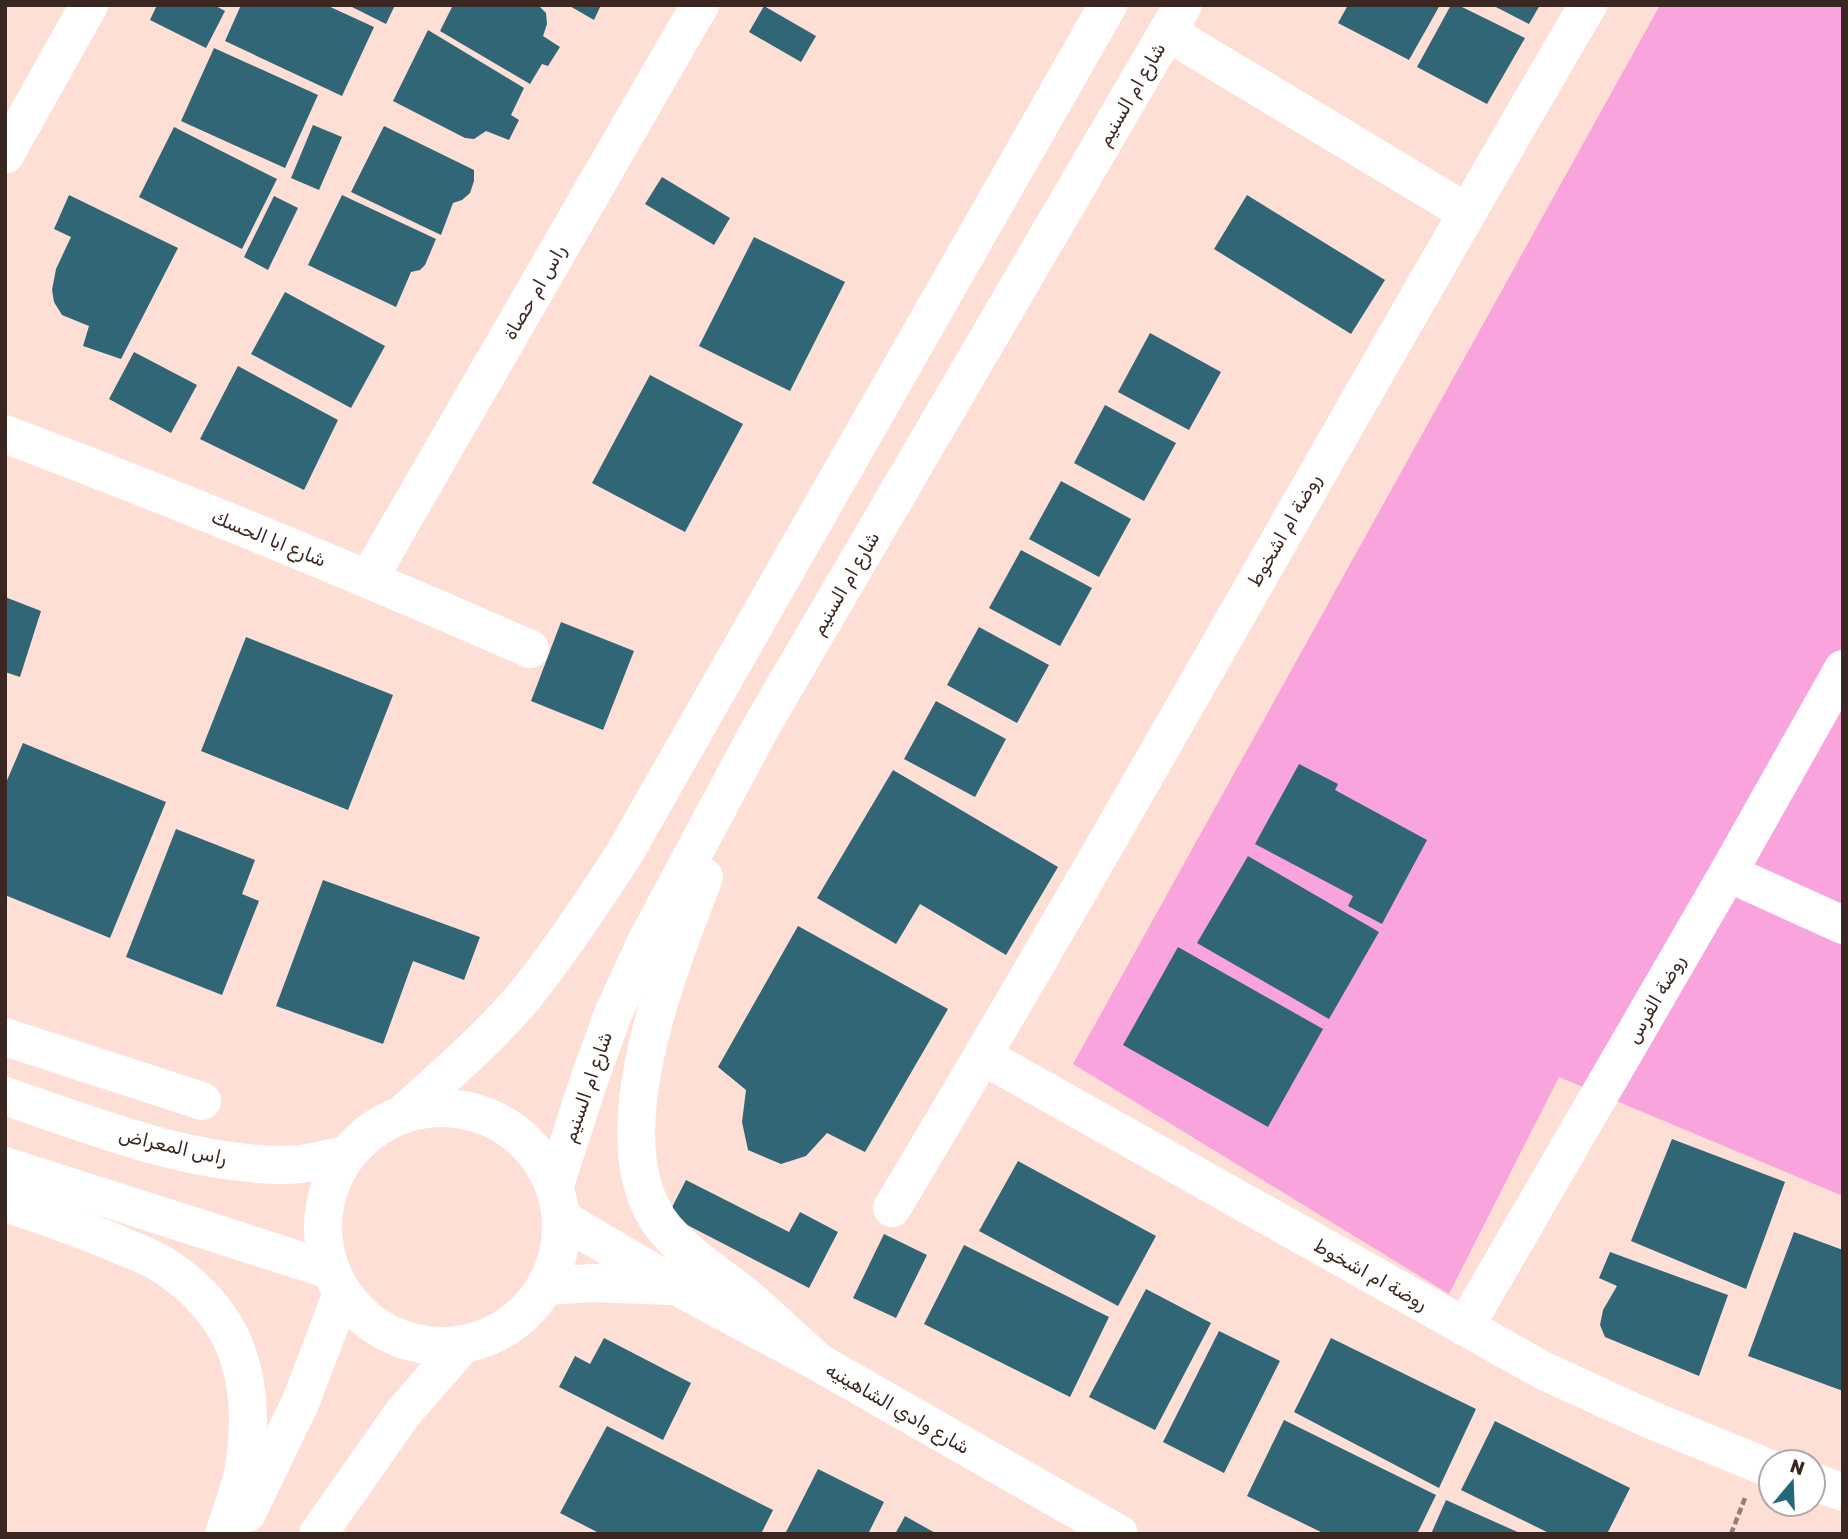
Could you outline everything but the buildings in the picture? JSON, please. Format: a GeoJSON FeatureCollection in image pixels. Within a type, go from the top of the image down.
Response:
{"type":"FeatureCollection","features":[{"type":"Feature","properties":{"kind":"street"},"geometry":{"type":"LineString","coordinates":[[5,155],[89,5]]}},
{"type":"Feature","properties":{"kind":"street","name":"راس ام حصاة"},"geometry":{"type":"LineString","coordinates":[[369,578],[699,5]]}},
{"type":"Feature","properties":{"kind":"street"},"geometry":{"type":"LineString","coordinates":[[404,1112],[440,1107],[477,1112],[509,1128],[537,1153],[559,1202],[559,1254],[547,1286],[516,1320],[496,1333],[463,1344],[429,1346],[395,1337],[365,1318],[336,1282],[322,1241],[323,1211],[330,1182],[345,1155],[371,1129],[404,1112],[473,1051],[525,995],[574,930],[624,854],[1108,5]]}},
{"type":"Feature","properties":{"kind":"street","name":"روضة ام اشخوط"},"geometry":{"type":"LineString","coordinates":[[892,1208],[983,1056],[1466,212],[1588,5]]}},
{"type":"Feature","properties":{"kind":"street"},"geometry":{"type":"LineString","coordinates":[[1175,19],[1466,212]]}},
{"type":"Feature","properties":{"kind":"street","name":"شارع ام السنيم"},"geometry":{"type":"LineString","coordinates":[[559,1202],[589,1080],[613,1014],[646,942],[761,727],[1175,19]]}},
{"type":"Feature","properties":{"kind":"street","name":"شارع ابا الحسك"},"geometry":{"type":"LineString","coordinates":[[5,434],[369,578],[530,649]]}},
{"type":"Feature","properties":{"kind":"street","name":"روضة الفرس"},"geometry":{"type":"LineString","coordinates":[[1465,1327],[1843,669]]}},
{"type":"Feature","properties":{"kind":"street"},"geometry":{"type":"LineString","coordinates":[[761,727],[684,929],[650,1036],[636,1128],[638,1168],[647,1198],[663,1227],[693,1258],[749,1299],[818,1362]]}},
{"type":"Feature","properties":{"kind":"street"},"geometry":{"type":"LineString","coordinates":[[1728,873],[1843,925]]}},
{"type":"Feature","properties":{"kind":"street"},"geometry":{"type":"LineString","coordinates":[[5,1037],[202,1101]]}},
{"type":"Feature","properties":{"kind":"street","name":"روضة ام اشخوط"},"geometry":{"type":"LineString","coordinates":[[983,1056],[1544,1371],[1649,1419],[1757,1463]]}},
{"type":"Feature","properties":{"kind":"street","name":"راس المعراض"},"geometry":{"type":"LineString","coordinates":[[5,1097],[138,1141],[220,1160],[289,1165],[345,1155]]}},
{"type":"Feature","properties":{"kind":"street"},"geometry":{"type":"LineString","coordinates":[[5,1166],[336,1282]]}},
{"type":"Feature","properties":{"kind":"street","name":"شارع وادي الشاهينيه"},"geometry":{"type":"LineString","coordinates":[[559,1202],[676,1286],[818,1362],[1119,1534]]}},
{"type":"Feature","properties":{"kind":"street"},"geometry":{"type":"LineString","coordinates":[[5,1203],[95,1235],[161,1264],[210,1303],[230,1333],[245,1376],[248,1423],[242,1474],[224,1534]]}},
{"type":"Feature","properties":{"kind":"street"},"geometry":{"type":"LineString","coordinates":[[237,1534],[301,1402],[336,1282]]}},
{"type":"Feature","properties":{"kind":"street","name":"شارع وادي الشاهينيه"},"geometry":{"type":"LineString","coordinates":[[547,1286],[591,1283],[676,1286]]}},
{"type":"Feature","properties":{"kind":"street"},"geometry":{"type":"LineString","coordinates":[[318,1534],[403,1413],[463,1344]]}},
{"type":"Feature","properties":{"kind":"shaded area"},"geometry":{"type":"Polygon","coordinates":[[[1660,5],[1843,5],[1843,1196],[1559,1077],[1449,1294],[1073,1064],[1660,5]]]}}]}
